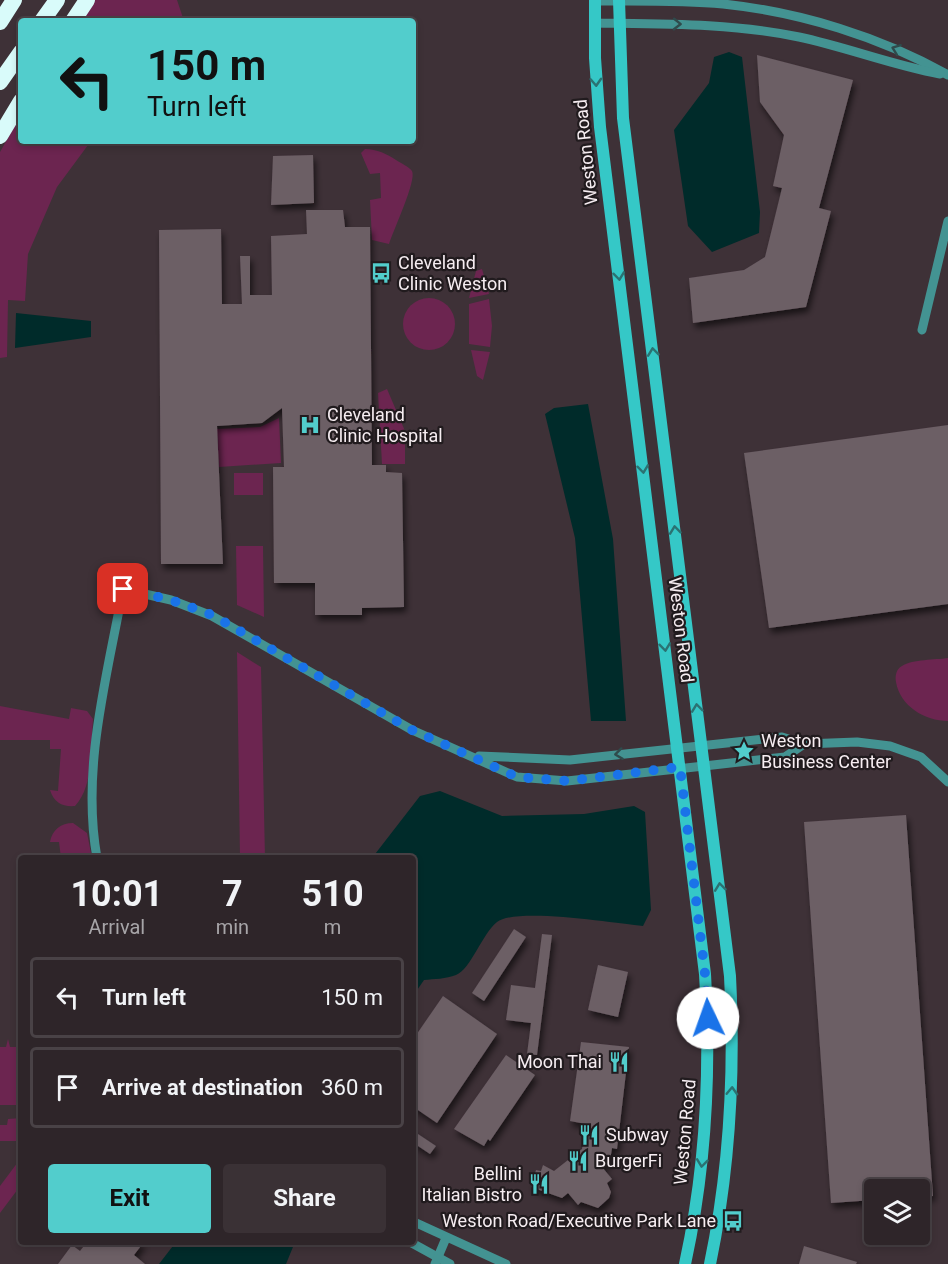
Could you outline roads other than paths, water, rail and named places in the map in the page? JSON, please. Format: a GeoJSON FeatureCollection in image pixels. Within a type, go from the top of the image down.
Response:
{"type":"FeatureCollection","features":[{"type":"Feature","properties":{"kind":"highway"},"geometry":{"type":"LineString","coordinates":[[0,22],[14,0]]}},
{"type":"Feature","properties":{"kind":"highway"},"geometry":{"type":"LineString","coordinates":[[44,18],[57,0]]}},
{"type":"Feature","properties":{"kind":"highway"},"geometry":{"type":"LineString","coordinates":[[75,18],[87,0]]}},
{"type":"Feature","properties":{"kind":"highway"},"geometry":{"type":"LineString","coordinates":[[0,82],[18,56]]}},
{"type":"Feature","properties":{"kind":"highway"},"geometry":{"type":"LineString","coordinates":[[0,136],[18,106]]}},
{"type":"Feature","properties":{"kind":"main road","name":"Weston Road"},"geometry":{"type":"LineString","coordinates":[[595,0],[594,23],[600,127],[705,974],[708,1052],[704,1148],[685,1264]]}},
{"type":"Feature","properties":{"kind":"main road","name":"Weston Road"},"geometry":{"type":"LineString","coordinates":[[618,0],[623,118],[728,956],[733,1053],[726,1171],[710,1264]]}},
{"type":"Feature","properties":{"kind":"street"},"geometry":{"type":"LineString","coordinates":[[595,0],[721,3],[772,11],[868,39],[915,57],[948,76]]}},
{"type":"Feature","properties":{"kind":"street"},"geometry":{"type":"LineString","coordinates":[[594,23],[750,29],[801,38],[897,66],[948,76]]}},
{"type":"Feature","properties":{"kind":"street"},"geometry":{"type":"LineString","coordinates":[[922,330],[948,221]]}},
{"type":"Feature","properties":{"kind":"street"},"geometry":{"type":"LineString","coordinates":[[97,855],[92,813],[93,766],[123,589],[171,600],[212,615],[412,730],[475,756],[517,777],[550,781],[704,766],[785,756],[804,744]]}},
{"type":"Feature","properties":{"kind":"street"},"geometry":{"type":"LineString","coordinates":[[475,756],[570,760],[782,737],[804,744],[857,742],[890,746],[921,757],[948,782]]}},
{"type":"Feature","properties":{"kind":"street"},"geometry":{"type":"LineString","coordinates":[[416,1223],[506,1264]]}},
{"type":"Feature","properties":{"kind":"street"},"geometry":{"type":"LineString","coordinates":[[436,1261],[446,1238]]}},
{"type":"Feature","properties":{"kind":"street"},"geometry":{"type":"LineString","coordinates":[[414,1245],[436,1261],[450,1264]]}},
{"type":"Feature","properties":{"kind":"place","name":"Cleveland Clinic Weston"},"geometry":{"type":"Point","coordinates":[381,273]}},
{"type":"Feature","properties":{"kind":"place","name":"Cleveland Clinic Hospital"},"geometry":{"type":"Point","coordinates":[310,425]}},
{"type":"Feature","properties":{"kind":"place","name":"Weston Business Center"},"geometry":{"type":"Point","coordinates":[744,751]}},
{"type":"Feature","properties":{"kind":"place","name":"Moon Thai"},"geometry":{"type":"Point","coordinates":[619,1062]}},
{"type":"Feature","properties":{"kind":"place","name":"Subway"},"geometry":{"type":"Point","coordinates":[589,1135]}},
{"type":"Feature","properties":{"kind":"place","name":"BurgerFi"},"geometry":{"type":"Point","coordinates":[578,1161]}},
{"type":"Feature","properties":{"kind":"place","name":"Bellini Italian Bistro"},"geometry":{"type":"Point","coordinates":[539,1184]}},
{"type":"Feature","properties":{"kind":"place","name":"Weston Road/Executive Park Lane"},"geometry":{"type":"Point","coordinates":[733,1221]}}]}
